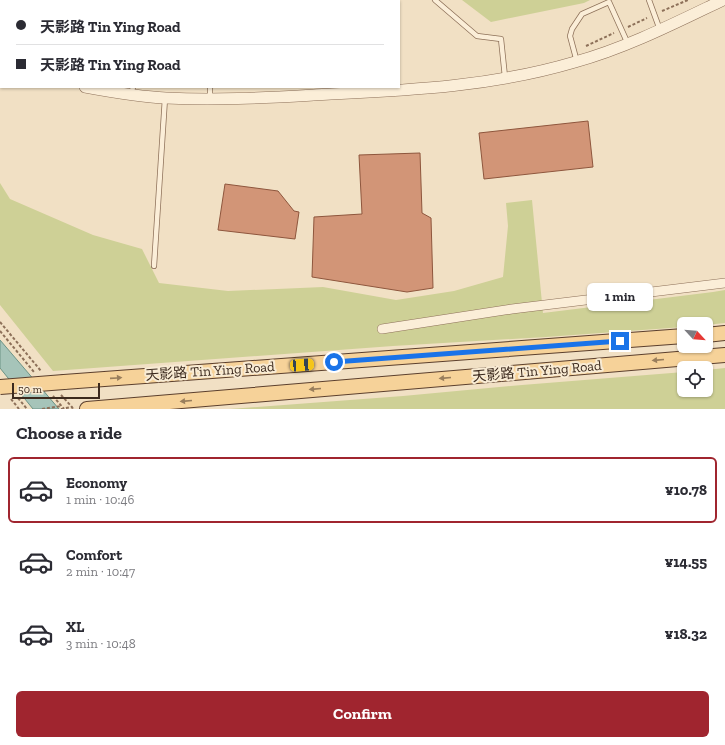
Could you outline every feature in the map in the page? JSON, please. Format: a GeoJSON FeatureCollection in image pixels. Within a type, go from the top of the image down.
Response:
{"type":"FeatureCollection","features":[{"type":"Feature","properties":{"kind":"main road"},"geometry":{"type":"LineString","coordinates":[[713,334],[725,333]]}},
{"type":"Feature","properties":{"kind":"main road","name":"天影路 Tin Ying Road"},"geometry":{"type":"LineString","coordinates":[[0,387],[62,389],[677,337]]}},
{"type":"Feature","properties":{"kind":"main road","name":"天影路 Tin Ying Road"},"geometry":{"type":"LineString","coordinates":[[87,409],[725,355]]}},
{"type":"Feature","properties":{"kind":"street"},"geometry":{"type":"LineString","coordinates":[[97,88],[132,91],[165,98],[210,100],[240,99],[288,94],[462,85],[505,79],[546,70],[575,56],[628,44],[660,30],[711,3],[723,0]]}},
{"type":"Feature","properties":{"kind":"street"},"geometry":{"type":"LineString","coordinates":[[382,329],[512,309],[725,283]]}},
{"type":"Feature","properties":{"kind":"lane"},"geometry":{"type":"LineString","coordinates":[[436,0],[477,36],[501,39],[505,79]]}},
{"type":"Feature","properties":{"kind":"lane"},"geometry":{"type":"LineString","coordinates":[[649,0],[660,30]]}},
{"type":"Feature","properties":{"kind":"lane"},"geometry":{"type":"LineString","coordinates":[[575,56],[570,36],[572,29],[582,14],[609,2],[628,44]]}},
{"type":"Feature","properties":{"kind":"lane"},"geometry":{"type":"LineString","coordinates":[[210,88],[210,100]]}},
{"type":"Feature","properties":{"kind":"lane"},"geometry":{"type":"LineString","coordinates":[[154,266],[165,98]]}},
{"type":"Feature","properties":{"kind":"path"},"geometry":{"type":"LineString","coordinates":[[575,56],[622,30],[688,0]]}},
{"type":"Feature","properties":{"kind":"path"},"geometry":{"type":"LineString","coordinates":[[0,322],[41,371]]}},
{"type":"Feature","properties":{"kind":"path"},"geometry":{"type":"LineString","coordinates":[[0,331],[38,377]]}},
{"type":"Feature","properties":{"kind":"path"},"geometry":{"type":"LineString","coordinates":[[42,409],[72,408],[62,389]]}},
{"type":"Feature","properties":{"kind":"path"},"geometry":{"type":"LineString","coordinates":[[52,395],[62,408]]}},
{"type":"Feature","properties":{"kind":"green space"},"geometry":{"type":"Polygon","coordinates":[[[462,0],[590,0],[584,3],[491,22],[462,0]]]}},
{"type":"Feature","properties":{"kind":"green space"},"geometry":{"type":"Polygon","coordinates":[[[0,183],[10,199],[93,235],[142,249],[159,283],[228,291],[323,287],[396,300],[454,291],[503,277],[508,226],[506,203],[532,200],[543,313],[725,290],[725,323],[713,324],[713,317],[677,317],[677,328],[393,346],[53,371],[0,305],[0,183]]]}},
{"type":"Feature","properties":{"kind":"green space"},"geometry":{"type":"Polygon","coordinates":[[[725,368],[725,409],[229,409],[677,373],[677,397],[713,397],[713,369],[725,368]]]}},
{"type":"Feature","properties":{"kind":"water"},"geometry":{"type":"Polygon","coordinates":[[[0,340],[59,409],[33,409],[0,368],[0,340]]]}},
{"type":"Feature","properties":{"kind":"building"},"geometry":{"type":"Polygon","coordinates":[[[588,121],[593,167],[484,179],[479,133],[588,121]]]}},
{"type":"Feature","properties":{"kind":"building"},"geometry":{"type":"Polygon","coordinates":[[[420,153],[422,213],[431,218],[433,288],[407,292],[312,277],[314,217],[362,214],[359,155],[420,153]]]}},
{"type":"Feature","properties":{"kind":"building"},"geometry":{"type":"Polygon","coordinates":[[[225,184],[278,191],[294,211],[299,212],[295,239],[218,230],[225,184]]]}},
{"type":"Feature","properties":{"kind":"route"},"geometry":{"type":"LineString","coordinates":[[334,362],[620,341]]}}]}
